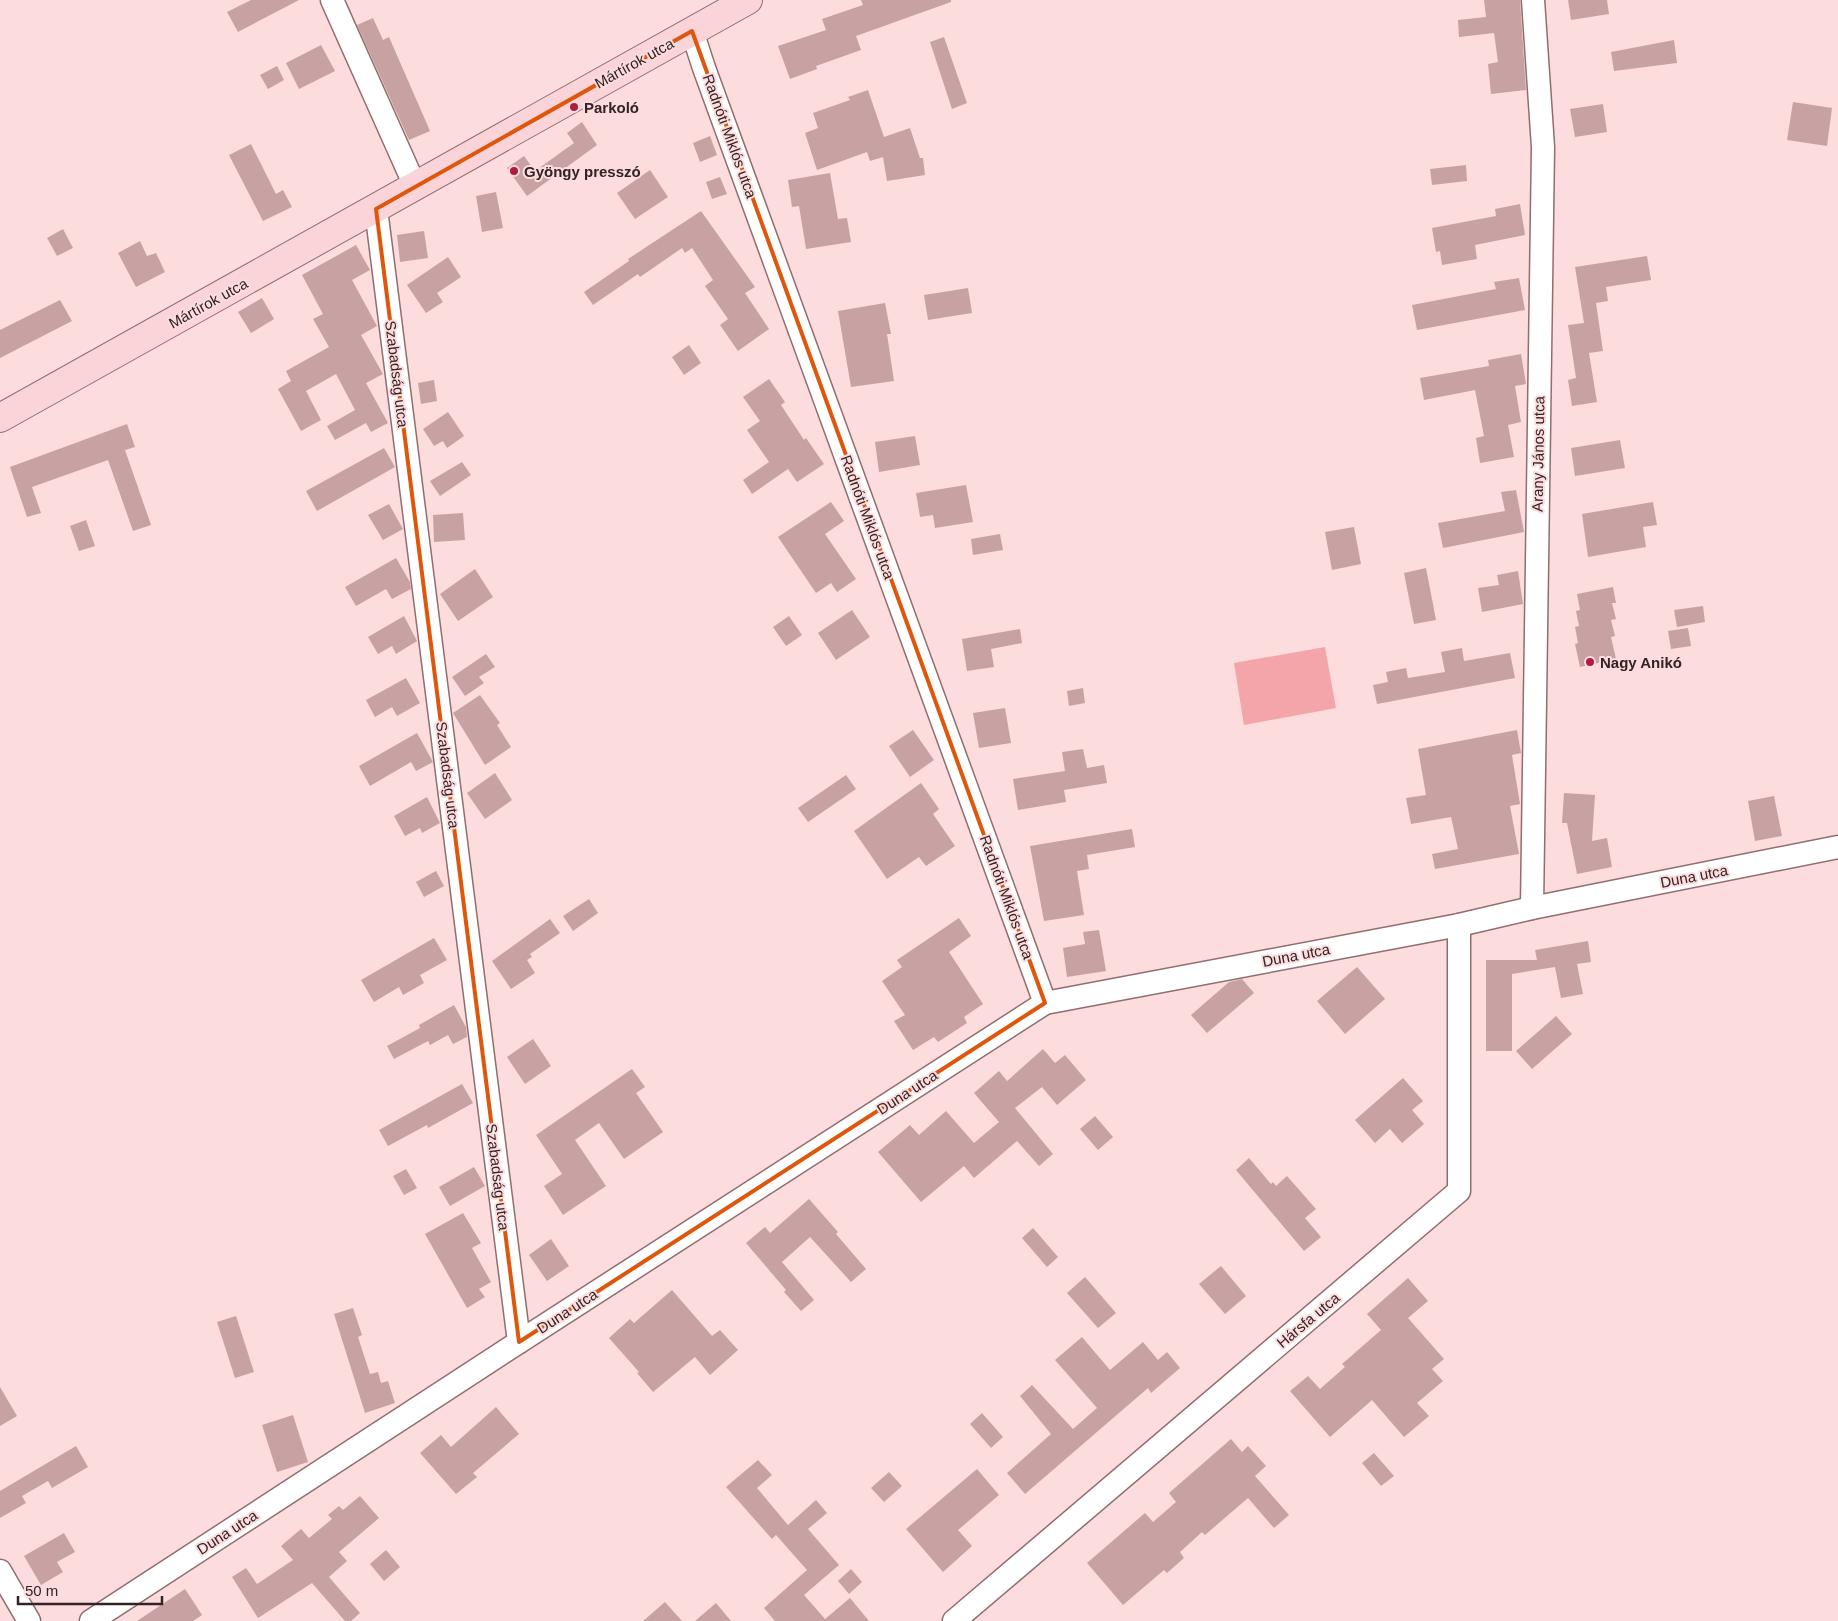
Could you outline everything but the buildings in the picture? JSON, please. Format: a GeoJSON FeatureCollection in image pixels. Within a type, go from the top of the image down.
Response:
{"type":"FeatureCollection","features":[{"type":"Feature","properties":{"kind":"main road","name":"Mártírok utca"},"geometry":{"type":"LineString","coordinates":[[0,418],[748,0]]}},
{"type":"Feature","properties":{"kind":"street"},"geometry":{"type":"LineString","coordinates":[[332,0],[415,186]]}},
{"type":"Feature","properties":{"kind":"street","name":"Arany János utca"},"geometry":{"type":"LineString","coordinates":[[1532,908],[1542,147],[1534,0]]}},
{"type":"Feature","properties":{"kind":"street","name":"Radnóti Miklós utca"},"geometry":{"type":"LineString","coordinates":[[692,31],[1045,1003]]}},
{"type":"Feature","properties":{"kind":"street","name":"Szabadság utca"},"geometry":{"type":"LineString","coordinates":[[376,209],[519,1342]]}},
{"type":"Feature","properties":{"kind":"street","name":"Duna utca"},"geometry":{"type":"LineString","coordinates":[[92,1621],[519,1342],[1045,1003],[1459,925],[1532,908],[1838,847]]}},
{"type":"Feature","properties":{"kind":"street","name":"Hársfa utca"},"geometry":{"type":"LineString","coordinates":[[954,1621],[1459,1191],[1459,925]]}},
{"type":"Feature","properties":{"kind":"street"},"geometry":{"type":"LineString","coordinates":[[0,1571],[29,1621]]}},
{"type":"Feature","properties":{"kind":"highlighted area"},"geometry":{"type":"Polygon","coordinates":[[[692,31],[1045,1003],[519,1342],[376,209],[692,31]]]}},
{"type":"Feature","properties":{"kind":"shaded area"},"geometry":{"type":"Polygon","coordinates":[[[1325,647],[1336,708],[1244,725],[1234,663],[1325,647]]]}},
{"type":"Feature","properties":{"kind":"place","name":"Parkoló"},"geometry":{"type":"Point","coordinates":[574,107]}},
{"type":"Feature","properties":{"kind":"place","name":"Gyöngy presszó"},"geometry":{"type":"Point","coordinates":[514,171]}},
{"type":"Feature","properties":{"kind":"place","name":"Nagy Anikó"},"geometry":{"type":"Point","coordinates":[1590,662]}}]}
